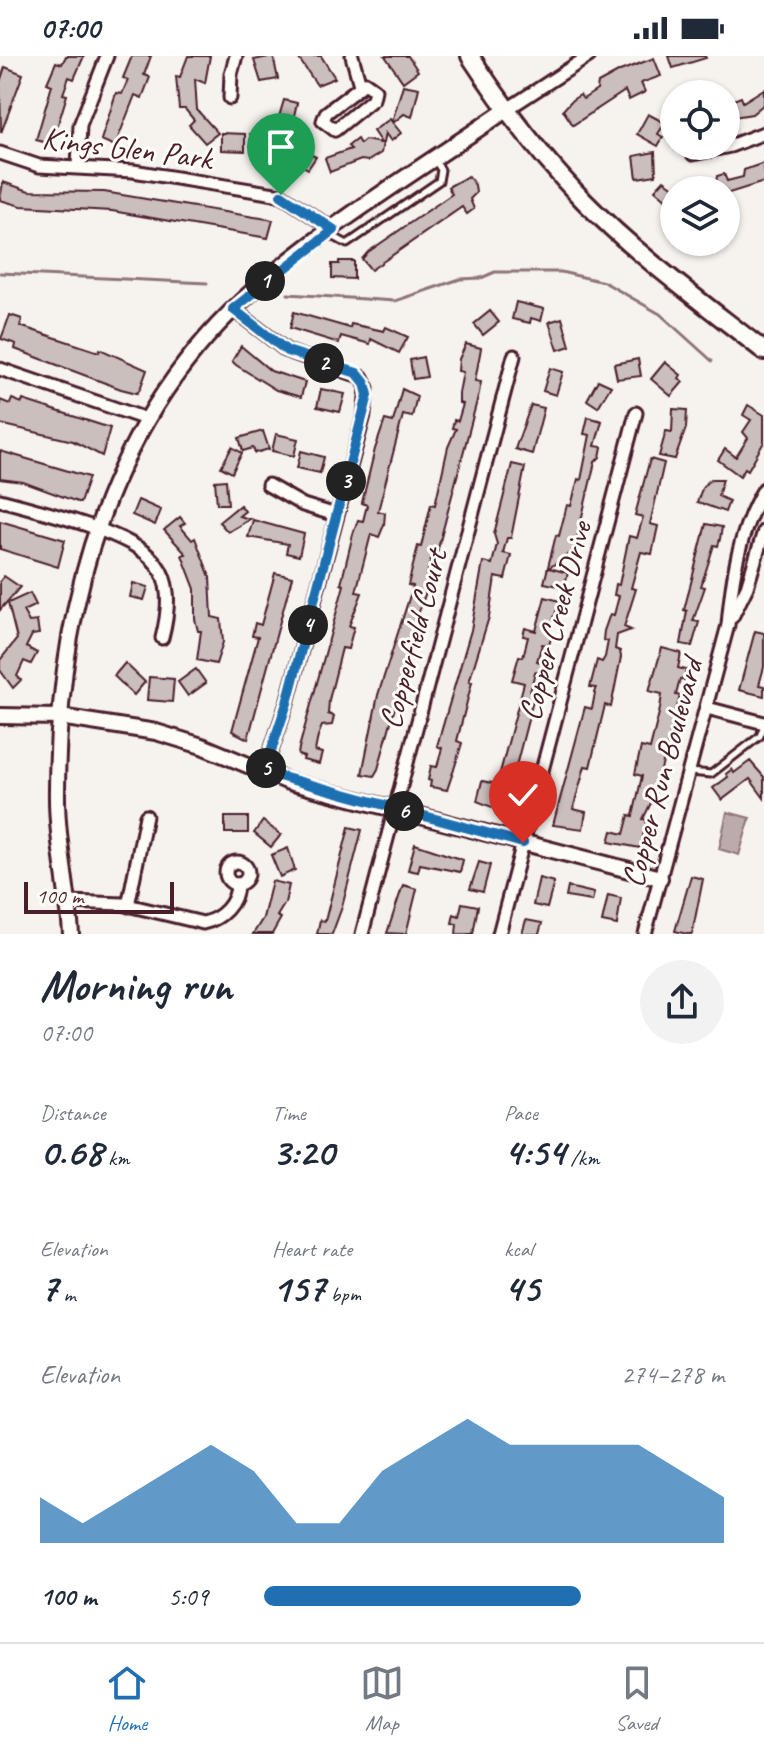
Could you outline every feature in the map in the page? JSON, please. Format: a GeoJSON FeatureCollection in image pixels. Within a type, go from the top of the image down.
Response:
{"type":"FeatureCollection","features":[{"type":"Feature","properties":{"kind":"main road"},"geometry":{"type":"LineString","coordinates":[[470,56],[506,110],[587,204],[644,255],[764,351]]}},
{"type":"Feature","properties":{"kind":"street"},"geometry":{"type":"LineString","coordinates":[[78,167],[80,125],[107,56]]}},
{"type":"Feature","properties":{"kind":"street"},"geometry":{"type":"LineString","coordinates":[[230,98],[236,56]]}},
{"type":"Feature","properties":{"kind":"street"},"geometry":{"type":"LineString","coordinates":[[352,56],[360,85]]}},
{"type":"Feature","properties":{"kind":"street"},"geometry":{"type":"LineString","coordinates":[[71,934],[58,819],[60,717],[77,592],[95,528],[146,419],[189,359],[233,309],[331,231],[589,56]]}},
{"type":"Feature","properties":{"kind":"street"},"geometry":{"type":"LineString","coordinates":[[360,85],[372,85],[376,95],[335,130],[329,128],[323,121],[326,113],[360,85]]}},
{"type":"Feature","properties":{"kind":"street"},"geometry":{"type":"LineString","coordinates":[[740,142],[764,133]]}},
{"type":"Feature","properties":{"kind":"street","name":"Kings Glen Park"},"geometry":{"type":"LineString","coordinates":[[0,153],[39,166],[133,171],[281,195],[331,231]]}},
{"type":"Feature","properties":{"kind":"street"},"geometry":{"type":"LineString","coordinates":[[233,309],[287,351],[352,371],[365,383],[368,395],[287,703],[264,772]]}},
{"type":"Feature","properties":{"kind":"street","name":"Copperfield Court"},"geometry":{"type":"LineString","coordinates":[[362,934],[514,356]]}},
{"type":"Feature","properties":{"kind":"street"},"geometry":{"type":"LineString","coordinates":[[0,369],[146,419]]}},
{"type":"Feature","properties":{"kind":"street","name":"Copper Creek Drive"},"geometry":{"type":"LineString","coordinates":[[499,934],[636,413]]}},
{"type":"Feature","properties":{"kind":"street"},"geometry":{"type":"LineString","coordinates":[[268,485],[303,505],[336,515]]}},
{"type":"Feature","properties":{"kind":"street","name":"Copper Run Boulevard"},"geometry":{"type":"LineString","coordinates":[[645,934],[728,625],[731,582],[742,541],[764,489]]}},
{"type":"Feature","properties":{"kind":"street"},"geometry":{"type":"LineString","coordinates":[[0,500],[95,528],[139,546],[159,565],[166,581],[168,603],[162,638]]}},
{"type":"Feature","properties":{"kind":"street","name":"Copper Run Boulevard"},"geometry":{"type":"LineString","coordinates":[[728,625],[747,587],[764,531]]}},
{"type":"Feature","properties":{"kind":"street"},"geometry":{"type":"LineString","coordinates":[[707,708],[764,724]]}},
{"type":"Feature","properties":{"kind":"street"},"geometry":{"type":"LineString","coordinates":[[0,716],[60,717],[177,737],[264,772],[660,878]]}},
{"type":"Feature","properties":{"kind":"street"},"geometry":{"type":"LineString","coordinates":[[128,906],[146,816]]}},
{"type":"Feature","properties":{"kind":"street"},"geometry":{"type":"LineString","coordinates":[[69,902],[128,906],[203,923],[214,920],[229,908],[237,894],[237,884]]}},
{"type":"Feature","properties":{"kind":"lane"},"geometry":{"type":"LineString","coordinates":[[689,771],[711,774],[760,736],[764,724]]}},
{"type":"Feature","properties":{"kind":"shaded area"},"geometry":{"type":"Polygon","coordinates":[[[727,812],[750,818],[739,855],[719,849],[727,812]]]}},
{"type":"Feature","properties":{"kind":"building"},"geometry":{"type":"Polygon","coordinates":[[[66,56],[84,56],[74,79],[69,77],[63,94],[67,95],[52,144],[36,140],[52,85],[47,83],[56,62],[62,64],[66,56]]]}},
{"type":"Feature","properties":{"kind":"building"},"geometry":{"type":"Polygon","coordinates":[[[132,56],[151,56],[144,75],[150,77],[142,98],[135,95],[115,146],[101,140],[116,93],[122,94],[128,80],[123,78],[132,56]]]}},
{"type":"Feature","properties":{"kind":"building"},"geometry":{"type":"Polygon","coordinates":[[[188,56],[210,56],[205,83],[195,79],[197,110],[218,133],[205,143],[189,125],[194,120],[185,109],[179,109],[176,76],[180,77],[188,56]]]}},
{"type":"Feature","properties":{"kind":"building"},"geometry":{"type":"Polygon","coordinates":[[[273,56],[278,79],[261,82],[254,60],[273,56]]]}},
{"type":"Feature","properties":{"kind":"building"},"geometry":{"type":"Polygon","coordinates":[[[297,56],[321,56],[335,78],[317,85],[297,56]]]}},
{"type":"Feature","properties":{"kind":"building"},"geometry":{"type":"Polygon","coordinates":[[[385,56],[408,56],[418,71],[403,82],[385,56]]]}},
{"type":"Feature","properties":{"kind":"building"},"geometry":{"type":"Polygon","coordinates":[[[669,56],[705,56],[706,58],[673,68],[669,56]]]}},
{"type":"Feature","properties":{"kind":"building"},"geometry":{"type":"Polygon","coordinates":[[[654,58],[661,76],[641,83],[645,92],[629,100],[625,91],[573,125],[563,110],[572,100],[580,95],[583,99],[597,90],[598,83],[654,58]]]}},
{"type":"Feature","properties":{"kind":"building"},"geometry":{"type":"Polygon","coordinates":[[[5,67],[23,74],[1,133],[0,82],[5,67]]]}},
{"type":"Feature","properties":{"kind":"building"},"geometry":{"type":"Polygon","coordinates":[[[403,85],[419,88],[412,117],[404,114],[393,123],[401,133],[391,141],[385,133],[381,153],[368,161],[361,160],[330,172],[325,158],[351,149],[348,146],[357,139],[360,144],[365,140],[381,143],[373,131],[390,119],[392,122],[403,85]]]}},
{"type":"Feature","properties":{"kind":"building"},"geometry":{"type":"Polygon","coordinates":[[[764,89],[764,104],[752,114],[740,116],[740,97],[743,102],[764,89]]]}},
{"type":"Feature","properties":{"kind":"building"},"geometry":{"type":"Polygon","coordinates":[[[284,100],[297,103],[292,124],[278,120],[284,100]]]}},
{"type":"Feature","properties":{"kind":"building"},"geometry":{"type":"Polygon","coordinates":[[[648,114],[660,120],[658,146],[637,134],[648,114]]]}},
{"type":"Feature","properties":{"kind":"building"},"geometry":{"type":"Polygon","coordinates":[[[267,120],[278,133],[262,148],[250,134],[267,120]]]}},
{"type":"Feature","properties":{"kind":"building"},"geometry":{"type":"Polygon","coordinates":[[[221,133],[245,134],[245,151],[221,150],[221,133]]]}},
{"type":"Feature","properties":{"kind":"building"},"geometry":{"type":"Polygon","coordinates":[[[297,148],[316,157],[308,169],[290,158],[297,148]]]}},
{"type":"Feature","properties":{"kind":"building"},"geometry":{"type":"Polygon","coordinates":[[[655,152],[656,175],[637,178],[634,156],[655,152]]]}},
{"type":"Feature","properties":{"kind":"building"},"geometry":{"type":"Polygon","coordinates":[[[764,163],[764,182],[740,190],[744,170],[764,163]]]}},
{"type":"Feature","properties":{"kind":"building"},"geometry":{"type":"Polygon","coordinates":[[[468,176],[475,185],[476,193],[470,199],[474,209],[467,214],[462,207],[371,270],[362,259],[368,252],[452,194],[448,187],[468,176]]]}},
{"type":"Feature","properties":{"kind":"building"},"geometry":{"type":"Polygon","coordinates":[[[3,182],[29,191],[104,192],[273,220],[268,238],[112,211],[21,206],[0,200],[3,182]]]}},
{"type":"Feature","properties":{"kind":"building"},"geometry":{"type":"Polygon","coordinates":[[[339,261],[354,261],[354,279],[332,278],[332,264],[339,264],[339,261]]]}},
{"type":"Feature","properties":{"kind":"building"},"geometry":{"type":"Polygon","coordinates":[[[516,302],[544,309],[541,321],[531,318],[530,323],[512,319],[516,302]]]}},
{"type":"Feature","properties":{"kind":"building"},"geometry":{"type":"Polygon","coordinates":[[[490,311],[499,322],[483,335],[474,324],[490,311]]]}},
{"type":"Feature","properties":{"kind":"building"},"geometry":{"type":"Polygon","coordinates":[[[294,312],[350,328],[351,324],[384,331],[386,327],[408,337],[399,353],[371,339],[370,344],[341,336],[339,343],[290,328],[294,312]]]}},
{"type":"Feature","properties":{"kind":"building"},"geometry":{"type":"Polygon","coordinates":[[[10,315],[22,319],[20,326],[99,352],[100,349],[147,370],[140,389],[137,393],[121,389],[15,349],[16,344],[1,339],[10,315]]]}},
{"type":"Feature","properties":{"kind":"building"},"geometry":{"type":"Polygon","coordinates":[[[562,318],[570,346],[558,350],[549,322],[562,318]]]}},
{"type":"Feature","properties":{"kind":"building"},"geometry":{"type":"Polygon","coordinates":[[[466,344],[481,348],[475,381],[481,382],[479,393],[435,560],[431,559],[427,575],[430,580],[410,638],[413,639],[408,660],[378,769],[374,776],[362,774],[378,695],[413,586],[408,585],[418,546],[421,547],[431,504],[435,505],[448,447],[456,429],[452,428],[454,420],[458,421],[463,404],[459,403],[459,393],[463,372],[458,371],[459,359],[466,344]]]}},
{"type":"Feature","properties":{"kind":"building"},"geometry":{"type":"Polygon","coordinates":[[[241,346],[271,371],[305,382],[301,397],[276,390],[236,365],[232,361],[241,346]]]}},
{"type":"Feature","properties":{"kind":"building"},"geometry":{"type":"Polygon","coordinates":[[[423,357],[427,377],[413,379],[410,360],[423,357]]]}},
{"type":"Feature","properties":{"kind":"building"},"geometry":{"type":"Polygon","coordinates":[[[638,359],[641,376],[617,379],[614,364],[638,359]]]}},
{"type":"Feature","properties":{"kind":"building"},"geometry":{"type":"Polygon","coordinates":[[[665,362],[681,375],[679,378],[683,382],[671,396],[651,379],[665,362]]]}},
{"type":"Feature","properties":{"kind":"building"},"geometry":{"type":"Polygon","coordinates":[[[550,368],[563,372],[556,395],[543,391],[550,368]]]}},
{"type":"Feature","properties":{"kind":"building"},"geometry":{"type":"Polygon","coordinates":[[[598,380],[611,386],[598,407],[587,400],[598,380]]]}},
{"type":"Feature","properties":{"kind":"building"},"geometry":{"type":"Polygon","coordinates":[[[321,389],[345,394],[340,412],[317,407],[321,389]]]}},
{"type":"Feature","properties":{"kind":"building"},"geometry":{"type":"Polygon","coordinates":[[[402,389],[417,396],[412,417],[403,415],[378,511],[385,513],[384,525],[379,537],[371,534],[356,592],[362,593],[349,626],[354,627],[348,649],[342,648],[329,700],[328,714],[334,716],[332,725],[322,726],[318,736],[315,751],[322,753],[319,764],[303,760],[304,757],[298,755],[299,748],[344,585],[341,584],[353,534],[358,520],[363,521],[367,505],[362,503],[375,449],[385,420],[393,422],[402,389]]]}},
{"type":"Feature","properties":{"kind":"building"},"geometry":{"type":"Polygon","coordinates":[[[12,399],[110,428],[102,456],[73,441],[0,424],[0,400],[10,404],[12,399]]]}},
{"type":"Feature","properties":{"kind":"building"},"geometry":{"type":"Polygon","coordinates":[[[531,405],[544,408],[532,454],[515,449],[531,405]]]}},
{"type":"Feature","properties":{"kind":"building"},"geometry":{"type":"Polygon","coordinates":[[[748,405],[764,415],[764,442],[748,470],[745,468],[740,476],[718,460],[725,449],[736,457],[748,438],[743,432],[751,420],[743,415],[748,405]]]}},
{"type":"Feature","properties":{"kind":"building"},"geometry":{"type":"Polygon","coordinates":[[[673,409],[687,410],[686,428],[675,459],[659,456],[666,431],[672,432],[673,409]]]}},
{"type":"Feature","properties":{"kind":"building"},"geometry":{"type":"Polygon","coordinates":[[[588,417],[602,421],[595,446],[602,447],[600,457],[595,462],[574,550],[549,568],[568,573],[564,587],[544,583],[556,535],[559,536],[567,505],[571,506],[578,479],[581,480],[590,435],[584,434],[588,417]]]}},
{"type":"Feature","properties":{"kind":"building"},"geometry":{"type":"Polygon","coordinates":[[[263,431],[269,449],[255,453],[253,448],[243,451],[239,438],[263,431]]]}},
{"type":"Feature","properties":{"kind":"building"},"geometry":{"type":"Polygon","coordinates":[[[276,434],[298,439],[294,456],[272,451],[276,434]]]}},
{"type":"Feature","properties":{"kind":"building"},"geometry":{"type":"Polygon","coordinates":[[[232,447],[242,453],[232,473],[221,467],[232,447]]]}},
{"type":"Feature","properties":{"kind":"building"},"geometry":{"type":"Polygon","coordinates":[[[0,451],[89,477],[80,503],[23,482],[0,479],[0,451]]]}},
{"type":"Feature","properties":{"kind":"building"},"geometry":{"type":"Polygon","coordinates":[[[301,451],[324,457],[320,473],[297,468],[301,451]]]}},
{"type":"Feature","properties":{"kind":"building"},"geometry":{"type":"Polygon","coordinates":[[[650,459],[664,463],[650,524],[658,526],[652,554],[641,552],[631,588],[636,589],[624,627],[631,630],[617,635],[615,649],[620,651],[621,657],[611,707],[605,705],[590,767],[585,766],[573,809],[586,812],[583,829],[553,825],[585,707],[592,709],[596,688],[590,687],[597,660],[602,662],[605,657],[608,641],[603,640],[604,631],[610,614],[614,615],[619,596],[614,595],[629,536],[637,538],[643,517],[635,515],[650,459]]]}},
{"type":"Feature","properties":{"kind":"building"},"geometry":{"type":"Polygon","coordinates":[[[512,464],[525,467],[511,538],[507,538],[503,553],[511,555],[505,579],[495,577],[489,617],[469,682],[472,682],[457,741],[462,743],[447,790],[430,787],[431,766],[437,767],[442,748],[437,746],[471,630],[483,562],[492,564],[497,544],[494,534],[512,464]]]}},
{"type":"Feature","properties":{"kind":"building"},"geometry":{"type":"Polygon","coordinates":[[[711,479],[723,479],[718,496],[729,501],[725,512],[697,502],[703,486],[711,479]]]}},
{"type":"Feature","properties":{"kind":"building"},"geometry":{"type":"Polygon","coordinates":[[[226,480],[228,504],[217,504],[215,481],[226,480]]]}},
{"type":"Feature","properties":{"kind":"building"},"geometry":{"type":"Polygon","coordinates":[[[138,500],[161,510],[155,525],[132,515],[138,500]]]}},
{"type":"Feature","properties":{"kind":"building"},"geometry":{"type":"Polygon","coordinates":[[[240,505],[245,511],[239,516],[250,519],[228,532],[219,522],[240,505]]]}},
{"type":"Feature","properties":{"kind":"building"},"geometry":{"type":"Polygon","coordinates":[[[180,517],[185,523],[180,526],[192,540],[195,538],[210,577],[212,617],[221,619],[223,642],[216,664],[197,660],[201,631],[198,631],[195,619],[195,589],[182,555],[186,554],[164,530],[180,517]]]}},
{"type":"Feature","properties":{"kind":"building"},"geometry":{"type":"Polygon","coordinates":[[[253,520],[304,534],[299,556],[286,553],[288,544],[248,537],[253,520]]]}},
{"type":"Feature","properties":{"kind":"building"},"geometry":{"type":"Polygon","coordinates":[[[0,521],[65,540],[58,567],[0,549],[0,521]]]}},
{"type":"Feature","properties":{"kind":"building"},"geometry":{"type":"Polygon","coordinates":[[[706,524],[722,527],[718,546],[714,545],[701,586],[705,587],[693,621],[699,622],[692,646],[681,644],[687,611],[684,610],[706,524]]]}},
{"type":"Feature","properties":{"kind":"building"},"geometry":{"type":"Polygon","coordinates":[[[275,573],[292,577],[248,739],[232,731],[258,637],[252,636],[255,623],[261,625],[275,573]]]}},
{"type":"Feature","properties":{"kind":"building"},"geometry":{"type":"Polygon","coordinates":[[[4,576],[20,587],[0,610],[0,581],[4,576]]]}},
{"type":"Feature","properties":{"kind":"building"},"geometry":{"type":"Polygon","coordinates":[[[133,583],[148,587],[144,600],[130,597],[133,583]]]}},
{"type":"Feature","properties":{"kind":"building"},"geometry":{"type":"Polygon","coordinates":[[[30,593],[36,605],[23,611],[29,622],[37,621],[39,634],[32,635],[26,647],[37,653],[31,664],[24,661],[17,676],[21,680],[13,688],[0,670],[0,660],[17,639],[8,603],[30,593]]]}},
{"type":"Feature","properties":{"kind":"building"},"geometry":{"type":"Polygon","coordinates":[[[545,597],[560,601],[548,634],[552,635],[549,645],[542,644],[537,661],[544,663],[541,674],[535,672],[530,692],[535,693],[504,812],[477,801],[482,781],[497,784],[524,683],[512,680],[528,637],[523,636],[525,628],[536,631],[545,597]]]}},
{"type":"Feature","properties":{"kind":"building"},"geometry":{"type":"Polygon","coordinates":[[[755,631],[764,633],[764,667],[759,685],[764,686],[764,696],[739,690],[755,631]]]}},
{"type":"Feature","properties":{"kind":"building"},"geometry":{"type":"Polygon","coordinates":[[[662,648],[681,653],[678,668],[686,670],[684,680],[680,679],[676,695],[680,696],[654,797],[643,819],[647,820],[640,848],[609,842],[612,831],[624,834],[629,815],[633,816],[642,776],[635,774],[641,747],[650,749],[660,709],[662,694],[649,691],[662,648]]]}},
{"type":"Feature","properties":{"kind":"building"},"geometry":{"type":"Polygon","coordinates":[[[125,663],[145,682],[134,695],[114,676],[125,663]]]}},
{"type":"Feature","properties":{"kind":"building"},"geometry":{"type":"Polygon","coordinates":[[[196,669],[206,683],[188,696],[178,682],[196,669]]]}},
{"type":"Feature","properties":{"kind":"building"},"geometry":{"type":"Polygon","coordinates":[[[149,677],[174,679],[172,702],[147,700],[149,677]]]}},
{"type":"Feature","properties":{"kind":"building"},"geometry":{"type":"Polygon","coordinates":[[[750,761],[764,777],[764,798],[750,779],[722,800],[713,788],[728,777],[726,774],[732,769],[734,773],[750,761]]]}},
{"type":"Feature","properties":{"kind":"building"},"geometry":{"type":"Polygon","coordinates":[[[225,817],[248,817],[248,833],[225,833],[225,817]]]}},
{"type":"Feature","properties":{"kind":"building"},"geometry":{"type":"Polygon","coordinates":[[[263,821],[281,835],[271,847],[254,833],[263,821]]]}},
{"type":"Feature","properties":{"kind":"building"},"geometry":{"type":"Polygon","coordinates":[[[349,827],[362,830],[342,907],[332,934],[317,934],[320,920],[325,921],[349,827]]]}},
{"type":"Feature","properties":{"kind":"building"},"geometry":{"type":"Polygon","coordinates":[[[415,844],[463,860],[460,872],[420,864],[418,872],[408,870],[415,844]]]}},
{"type":"Feature","properties":{"kind":"building"},"geometry":{"type":"Polygon","coordinates":[[[288,848],[295,870],[280,877],[271,855],[288,848]]]}},
{"type":"Feature","properties":{"kind":"building"},"geometry":{"type":"Polygon","coordinates":[[[479,862],[490,865],[483,892],[470,889],[479,862]]]}},
{"type":"Feature","properties":{"kind":"building"},"geometry":{"type":"Polygon","coordinates":[[[691,876],[703,879],[692,934],[687,934],[675,931],[691,876]]]}},
{"type":"Feature","properties":{"kind":"building"},"geometry":{"type":"Polygon","coordinates":[[[539,878],[554,882],[547,908],[533,905],[539,878]]]}},
{"type":"Feature","properties":{"kind":"building"},"geometry":{"type":"Polygon","coordinates":[[[272,881],[289,885],[285,903],[277,916],[281,918],[272,934],[253,934],[263,918],[272,881]]]}},
{"type":"Feature","properties":{"kind":"building"},"geometry":{"type":"Polygon","coordinates":[[[403,885],[417,889],[406,934],[387,933],[403,885]]]}},
{"type":"Feature","properties":{"kind":"building"},"geometry":{"type":"Polygon","coordinates":[[[568,887],[594,893],[592,901],[566,897],[568,887]]]}},
{"type":"Feature","properties":{"kind":"building"},"geometry":{"type":"Polygon","coordinates":[[[608,895],[621,898],[617,925],[602,922],[608,895]]]}},
{"type":"Feature","properties":{"kind":"building"},"geometry":{"type":"Polygon","coordinates":[[[462,903],[478,906],[473,934],[456,934],[457,924],[452,923],[454,914],[459,916],[462,903]]]}},
{"type":"Feature","properties":{"kind":"building"},"geometry":{"type":"Polygon","coordinates":[[[526,920],[542,923],[539,934],[522,934],[526,920]]]}},
{"type":"Feature","properties":{"kind":"waterway"},"geometry":{"type":"LineString","coordinates":[[288,294],[395,301],[460,279],[481,278],[495,272],[561,272],[604,282],[660,314],[712,361]]}},
{"type":"Feature","properties":{"kind":"waterway"},"geometry":{"type":"LineString","coordinates":[[0,273],[207,283]]}},
{"type":"Feature","properties":{"kind":"route"},"geometry":{"type":"LineString","coordinates":[[281,195],[334,230],[272,275],[233,309],[287,351],[357,373],[362,377],[368,395],[287,703],[264,772],[289,782],[523,843]]}}]}
